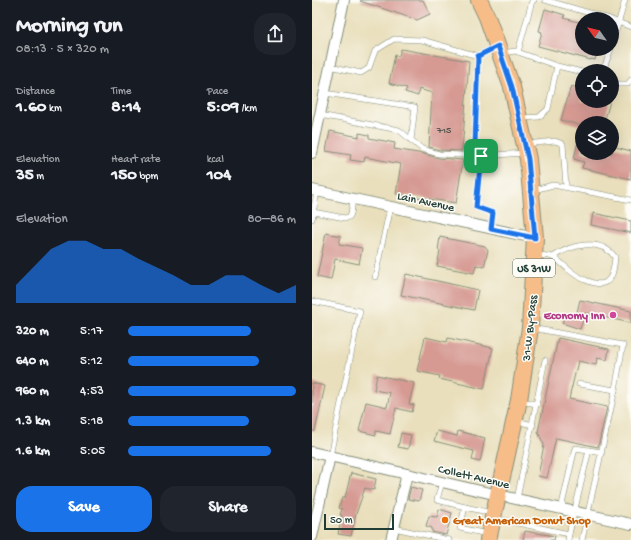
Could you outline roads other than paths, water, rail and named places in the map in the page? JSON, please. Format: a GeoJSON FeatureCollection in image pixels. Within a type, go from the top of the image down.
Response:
{"type":"FeatureCollection","features":[{"type":"Feature","properties":{"kind":"main road","name":"31-W By-Pass"},"geometry":{"type":"LineString","coordinates":[[479,0],[487,17],[512,87],[526,149],[535,238],[530,328],[519,400],[489,537]]}},
{"type":"Feature","properties":{"kind":"street"},"geometry":{"type":"LineString","coordinates":[[312,153],[344,0]]}},
{"type":"Feature","properties":{"kind":"street","name":"Lain Avenue"},"geometry":{"type":"LineString","coordinates":[[315,191],[535,238]]}},
{"type":"Feature","properties":{"kind":"street","name":"Collett Avenue"},"geometry":{"type":"LineString","coordinates":[[312,452],[631,524]]}},
{"type":"Feature","properties":{"kind":"street"},"geometry":{"type":"LineString","coordinates":[[312,537],[330,456]]}},
{"type":"Feature","properties":{"kind":"street"},"geometry":{"type":"LineString","coordinates":[[391,540],[408,474]]}},
{"type":"Feature","properties":{"kind":"lane"},"geometry":{"type":"LineString","coordinates":[[518,52],[528,12],[532,1],[534,0]]}},
{"type":"Feature","properties":{"kind":"lane"},"geometry":{"type":"LineString","coordinates":[[545,0],[587,12]]}},
{"type":"Feature","properties":{"kind":"lane"},"geometry":{"type":"LineString","coordinates":[[625,0],[619,22],[631,27]]}},
{"type":"Feature","properties":{"kind":"lane"},"geometry":{"type":"LineString","coordinates":[[330,66],[361,73],[369,68],[375,51],[394,39],[422,40],[478,56],[499,50],[518,52],[557,66],[575,70]]}},
{"type":"Feature","properties":{"kind":"lane"},"geometry":{"type":"LineString","coordinates":[[478,56],[475,145],[481,156],[476,207],[493,213],[491,229]]}},
{"type":"Feature","properties":{"kind":"lane"},"geometry":{"type":"LineString","coordinates":[[519,119],[539,117],[548,110],[557,66]]}},
{"type":"Feature","properties":{"kind":"lane"},"geometry":{"type":"LineString","coordinates":[[619,84],[628,84],[631,80]]}},
{"type":"Feature","properties":{"kind":"lane"},"geometry":{"type":"LineString","coordinates":[[325,92],[415,108],[411,140]]}},
{"type":"Feature","properties":{"kind":"lane"},"geometry":{"type":"LineString","coordinates":[[320,115],[399,130],[422,150],[439,154],[481,156],[526,149],[555,141],[563,144],[566,188]]}},
{"type":"Feature","properties":{"kind":"lane"},"geometry":{"type":"LineString","coordinates":[[531,191],[553,185],[631,200]]}},
{"type":"Feature","properties":{"kind":"lane"},"geometry":{"type":"LineString","coordinates":[[312,219],[315,191]]}},
{"type":"Feature","properties":{"kind":"lane"},"geometry":{"type":"LineString","coordinates":[[313,212],[346,218],[351,214],[353,199]]}},
{"type":"Feature","properties":{"kind":"lane"},"geometry":{"type":"LineString","coordinates":[[375,277],[390,207]]}},
{"type":"Feature","properties":{"kind":"lane"},"geometry":{"type":"LineString","coordinates":[[535,255],[553,257],[580,278],[601,284],[606,282],[611,276],[615,257],[611,251],[603,246],[587,245],[572,247],[553,257]]}},
{"type":"Feature","properties":{"kind":"lane"},"geometry":{"type":"LineString","coordinates":[[312,302],[360,311],[330,456]]}},
{"type":"Feature","properties":{"kind":"lane"},"geometry":{"type":"LineString","coordinates":[[530,328],[623,345],[602,452],[582,540]]}},
{"type":"Feature","properties":{"kind":"lane"},"geometry":{"type":"LineString","coordinates":[[517,499],[545,360]]}},
{"type":"Feature","properties":{"kind":"lane"},"geometry":{"type":"LineString","coordinates":[[579,384],[615,390]]}},
{"type":"Feature","properties":{"kind":"lane"},"geometry":{"type":"LineString","coordinates":[[519,400],[537,404]]}},
{"type":"Feature","properties":{"kind":"lane"},"geometry":{"type":"LineString","coordinates":[[515,421],[532,425]]}},
{"type":"Feature","properties":{"kind":"lane"},"geometry":{"type":"LineString","coordinates":[[561,508],[575,448],[602,452]]}},
{"type":"Feature","properties":{"kind":"lane"},"geometry":{"type":"LineString","coordinates":[[568,540],[589,450]]}},
{"type":"Feature","properties":{"kind":"lane"},"geometry":{"type":"LineString","coordinates":[[442,482],[438,500],[494,516],[569,534]]}},
{"type":"Feature","properties":{"kind":"lane"},"geometry":{"type":"LineString","coordinates":[[465,507],[460,528],[489,537]]}},
{"type":"Feature","properties":{"kind":"lane"},"geometry":{"type":"LineString","coordinates":[[394,528],[449,540]]}},
{"type":"Feature","properties":{"kind":"place","name":"Economy Inn"},"geometry":{"type":"Point","coordinates":[613,315]}},
{"type":"Feature","properties":{"kind":"place","name":"Great American Donut Shop"},"geometry":{"type":"Point","coordinates":[445,520]}}]}
